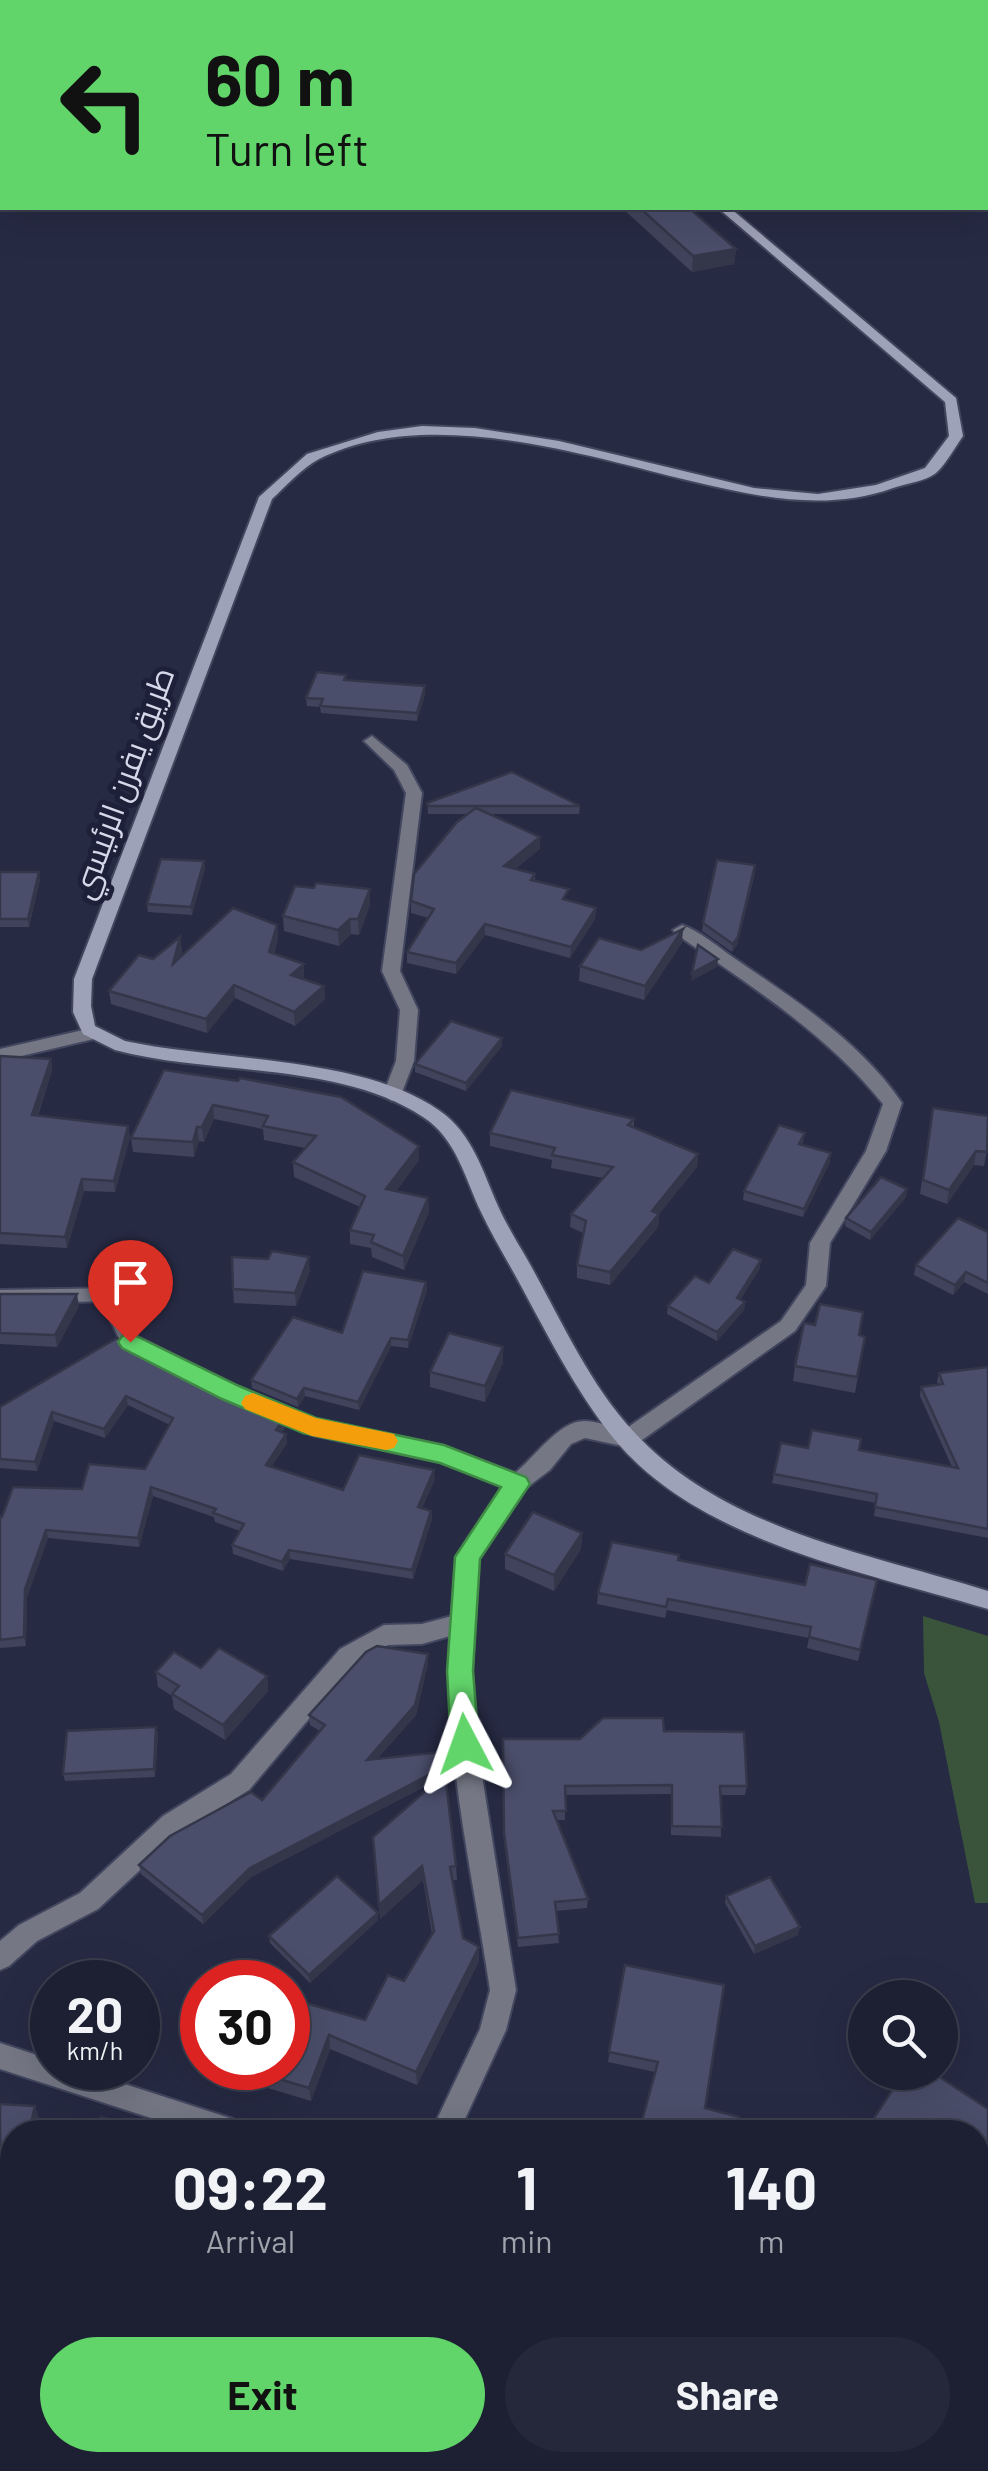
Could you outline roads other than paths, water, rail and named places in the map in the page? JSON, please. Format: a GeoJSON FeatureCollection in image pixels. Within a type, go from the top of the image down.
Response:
{"type":"FeatureCollection","features":[{"type":"Feature","properties":{"kind":"main road","name":"طريق يفرن الرئيسي"},"geometry":{"type":"LineString","coordinates":[[92,1034],[82,1021],[82,979],[176,727],[266,497],[312,456],[378,436],[422,430],[476,432],[560,445],[754,492],[818,498],[878,489],[930,471],[956,436],[951,401],[726,210]]}},
{"type":"Feature","properties":{"kind":"main road"},"geometry":{"type":"LineString","coordinates":[[92,1034],[140,1050],[305,1074],[392,1096],[432,1114],[448,1128],[472,1161],[490,1209],[547,1314],[627,1439],[665,1474],[731,1514],[827,1550],[988,1600]]}},
{"type":"Feature","properties":{"kind":"street"},"geometry":{"type":"LineString","coordinates":[[372,741],[401,768],[414,792],[392,970],[409,1010],[405,1061],[392,1096]]}},
{"type":"Feature","properties":{"kind":"street"},"geometry":{"type":"LineString","coordinates":[[452,2120],[482,2057],[503,1990],[465,1744],[460,1671],[468,1557],[517,1484],[542,1464],[563,1438],[584,1429],[627,1439],[788,1326],[816,1286],[820,1243],[876,1151],[893,1104],[853,1060],[790,1006],[682,930]]}},
{"type":"Feature","properties":{"kind":"street"},"geometry":{"type":"LineString","coordinates":[[0,1055],[92,1034]]}},
{"type":"Feature","properties":{"kind":"street"},"geometry":{"type":"LineString","coordinates":[[0,1297],[112,1293],[122,1298],[120,1322],[130,1342],[230,1393],[312,1427],[444,1454],[517,1484]]}},
{"type":"Feature","properties":{"kind":"street"},"geometry":{"type":"LineString","coordinates":[[0,1958],[28,1932],[89,1900],[172,1824],[240,1782],[348,1656],[384,1635],[422,1634],[463,1623]]}},
{"type":"Feature","properties":{"kind":"street"},"geometry":{"type":"LineString","coordinates":[[0,2056],[196,2120]]}}]}
